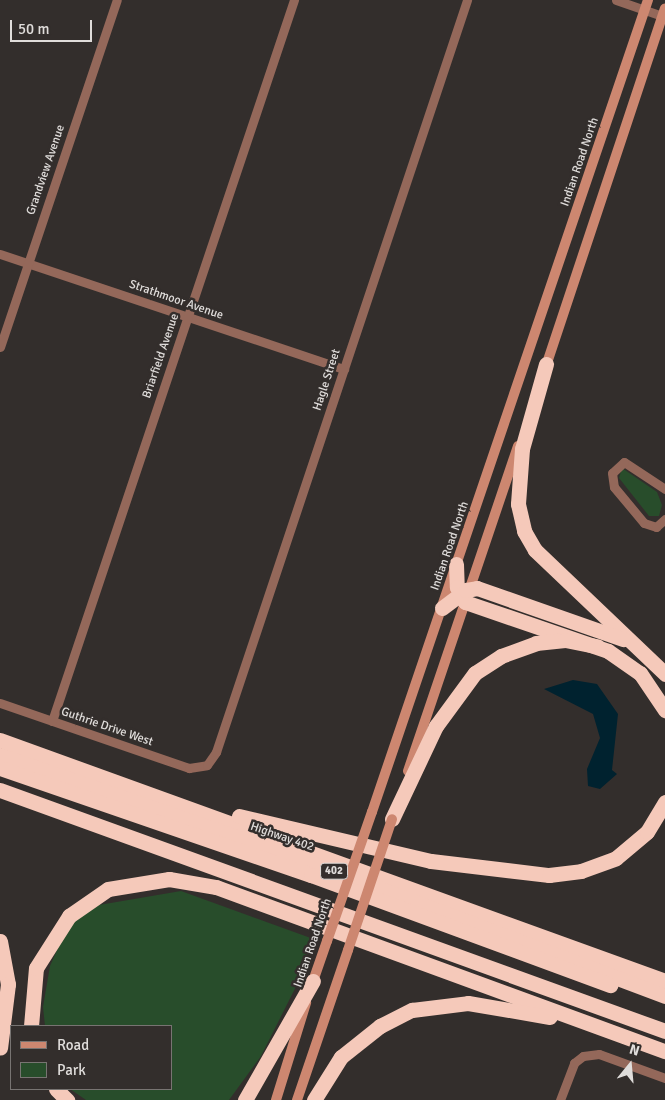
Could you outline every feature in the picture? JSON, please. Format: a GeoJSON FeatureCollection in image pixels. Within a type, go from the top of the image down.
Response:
{"type":"FeatureCollection","features":[{"type":"Feature","properties":{"kind":"highway"},"geometry":{"type":"LineString","coordinates":[[546,364],[522,449],[518,504],[524,531],[535,550],[640,648],[665,674]]}},
{"type":"Feature","properties":{"kind":"highway"},"geometry":{"type":"LineString","coordinates":[[456,564],[465,595]]}},
{"type":"Feature","properties":{"kind":"highway"},"geometry":{"type":"LineString","coordinates":[[465,595],[597,646],[640,672],[665,710]]}},
{"type":"Feature","properties":{"kind":"highway"},"geometry":{"type":"LineString","coordinates":[[442,608],[465,595],[579,620],[640,648]]}},
{"type":"Feature","properties":{"kind":"highway"},"geometry":{"type":"LineString","coordinates":[[392,820],[436,726],[475,673],[501,656],[536,643],[565,640],[597,646]]}},
{"type":"Feature","properties":{"kind":"highway"},"geometry":{"type":"LineString","coordinates":[[0,740],[150,791],[665,981]]}},
{"type":"Feature","properties":{"kind":"highway","name":"Highway 402"},"geometry":{"type":"LineString","coordinates":[[0,755],[314,864],[665,996]]}},
{"type":"Feature","properties":{"kind":"highway"},"geometry":{"type":"LineString","coordinates":[[0,768],[311,875],[665,1006]]}},
{"type":"Feature","properties":{"kind":"highway"},"geometry":{"type":"LineString","coordinates":[[0,790],[665,1030]]}},
{"type":"Feature","properties":{"kind":"highway"},"geometry":{"type":"LineString","coordinates":[[150,791],[334,840],[532,875],[581,871],[616,858],[647,832],[665,802]]}},
{"type":"Feature","properties":{"kind":"highway"},"geometry":{"type":"LineString","coordinates":[[31,1025],[36,968],[69,916],[108,889],[169,879],[216,888],[665,1051]]}},
{"type":"Feature","properties":{"kind":"highway"},"geometry":{"type":"LineString","coordinates":[[0,941],[8,984],[0,1048]]}},
{"type":"Feature","properties":{"kind":"highway"},"geometry":{"type":"LineString","coordinates":[[245,1100],[313,980]]}},
{"type":"Feature","properties":{"kind":"highway"},"geometry":{"type":"LineString","coordinates":[[314,1100],[341,1056],[380,1026],[412,1010],[447,1004],[536,1014],[665,1051]]}},
{"type":"Feature","properties":{"kind":"highway"},"geometry":{"type":"LineString","coordinates":[[57,1090],[67,1100]]}},
{"type":"Feature","properties":{"kind":"main road","name":"Indian Road North"},"geometry":{"type":"LineString","coordinates":[[276,1100],[313,980],[442,608],[646,5]]}},
{"type":"Feature","properties":{"kind":"main road"},"geometry":{"type":"LineString","coordinates":[[296,1100],[392,820],[465,595],[546,364],[664,14]]}},
{"type":"Feature","properties":{"kind":"street","name":"Grandview Avenue"},"geometry":{"type":"LineString","coordinates":[[0,347],[117,0]]}},
{"type":"Feature","properties":{"kind":"street","name":"Briarfield Avenue"},"geometry":{"type":"LineString","coordinates":[[52,721],[294,0]]}},
{"type":"Feature","properties":{"kind":"street","name":"Hagle Street"},"geometry":{"type":"LineString","coordinates":[[207,765],[216,752],[467,0]]}},
{"type":"Feature","properties":{"kind":"street"},"geometry":{"type":"LineString","coordinates":[[616,0],[646,5],[664,14]]}},
{"type":"Feature","properties":{"kind":"street","name":"Strathmoor Avenue"},"geometry":{"type":"LineString","coordinates":[[0,254],[344,369]]}},
{"type":"Feature","properties":{"kind":"street"},"geometry":{"type":"LineString","coordinates":[[665,489],[624,462],[612,473],[614,487],[644,523],[656,527],[665,519]]}},
{"type":"Feature","properties":{"kind":"street","name":"Guthrie Drive West"},"geometry":{"type":"LineString","coordinates":[[0,703],[189,768],[207,765]]}},
{"type":"Feature","properties":{"kind":"street"},"geometry":{"type":"LineString","coordinates":[[560,1100],[574,1063],[584,1056],[599,1054],[665,1078]]}},
{"type":"Feature","properties":{"kind":"green space"},"geometry":{"type":"Polygon","coordinates":[[[622,468],[657,492],[662,505],[659,516],[649,516],[619,478],[622,468]]]}},
{"type":"Feature","properties":{"kind":"green space"},"geometry":{"type":"Polygon","coordinates":[[[181,891],[319,941],[261,1056],[229,1100],[86,1100],[71,1090],[172,1090],[172,1025],[45,1025],[43,1007],[50,966],[68,925],[99,905],[181,891]]]}},
{"type":"Feature","properties":{"kind":"water"},"geometry":{"type":"Polygon","coordinates":[[[573,680],[597,684],[618,714],[612,770],[617,774],[600,789],[588,786],[587,769],[600,738],[593,714],[544,689],[573,680]]]}}]}
